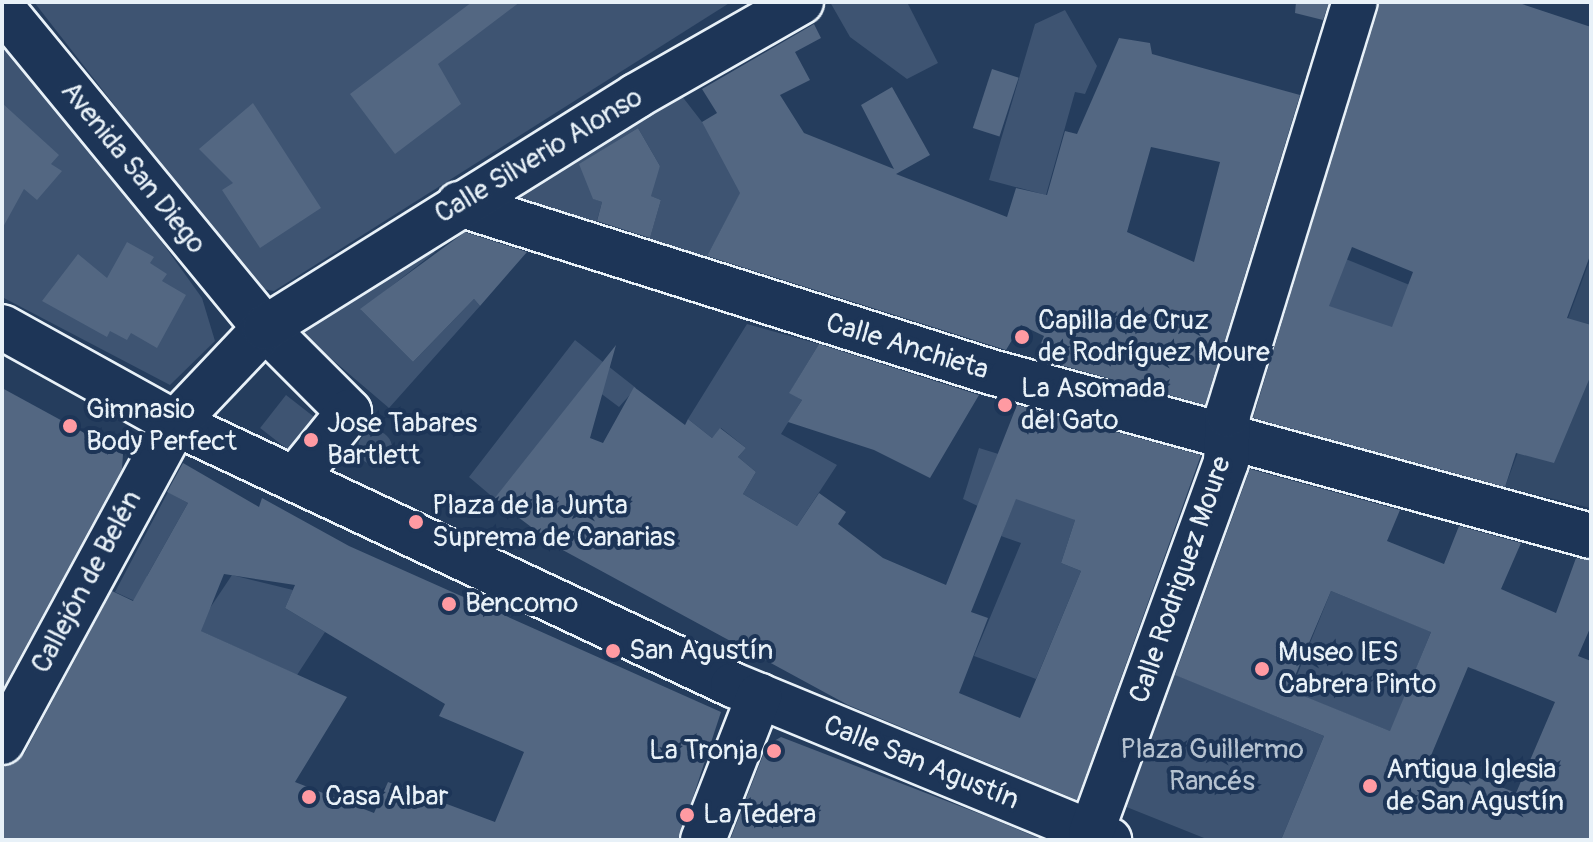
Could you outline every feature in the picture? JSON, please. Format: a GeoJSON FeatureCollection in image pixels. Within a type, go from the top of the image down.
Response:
{"type":"FeatureCollection","features":[{"type":"Feature","properties":{"kind":"street","name":"Calle Silverio Alonso"},"geometry":{"type":"LineString","coordinates":[[175,423],[273,321],[459,204],[801,2]]}},
{"type":"Feature","properties":{"kind":"street","name":"Calle Rodriguez Moure"},"geometry":{"type":"LineString","coordinates":[[1100,836],[1226,462],[1228,414],[1355,2]]}},
{"type":"Feature","properties":{"kind":"street","name":"Avenida San Diego"},"geometry":{"type":"LineString","coordinates":[[2,8],[349,412],[295,479]]}},
{"type":"Feature","properties":{"kind":"street","name":"Calle Anchieta"},"geometry":{"type":"LineString","coordinates":[[459,204],[763,303],[1227,440],[1591,536]]}},
{"type":"Feature","properties":{"kind":"street","name":"Calle San Agustín"},"geometry":{"type":"LineString","coordinates":[[2,327],[175,423],[746,691],[1100,836]]}},
{"type":"Feature","properties":{"kind":"street","name":"Callejón de Belén"},"geometry":{"type":"LineString","coordinates":[[2,742],[175,423]]}},
{"type":"Feature","properties":{"kind":"street"},"geometry":{"type":"LineString","coordinates":[[703,840],[746,691]]}},
{"type":"Feature","properties":{"kind":"shaded area"},"geometry":{"type":"Polygon","coordinates":[[[1591,257],[1591,508],[1505,487],[1591,257]]]}},
{"type":"Feature","properties":{"kind":"green space"},"geometry":{"type":"Polygon","coordinates":[[[34,2],[731,2],[274,291],[257,288],[34,2]]]}},
{"type":"Feature","properties":{"kind":"green space"},"geometry":{"type":"Polygon","coordinates":[[[830,2],[907,2],[938,63],[907,79],[850,37],[830,2]]]}},
{"type":"Feature","properties":{"kind":"green space"},"geometry":{"type":"Polygon","coordinates":[[[1065,10],[1097,66],[1085,94],[1075,92],[1046,195],[989,180],[1035,24],[1065,10]]]}},
{"type":"Feature","properties":{"kind":"green space"},"geometry":{"type":"Polygon","coordinates":[[[2,36],[88,139],[202,298],[215,341],[170,385],[2,297],[2,36]]]}},
{"type":"Feature","properties":{"kind":"green space"},"geometry":{"type":"Polygon","coordinates":[[[678,91],[702,122],[764,117],[740,194],[705,260],[649,241],[661,200],[645,194],[660,166],[638,128],[580,164],[594,199],[602,202],[596,224],[511,198],[678,91]]]}},
{"type":"Feature","properties":{"kind":"green space"},"geometry":{"type":"Polygon","coordinates":[[[428,244],[435,252],[361,310],[413,362],[474,299],[480,306],[389,408],[300,332],[428,244]]]}},
{"type":"Feature","properties":{"kind":"green space"},"geometry":{"type":"Polygon","coordinates":[[[1331,253],[1444,299],[1415,336],[1315,302],[1331,253]]]}},
{"type":"Feature","properties":{"kind":"green space"},"geometry":{"type":"Polygon","coordinates":[[[747,324],[819,344],[790,392],[802,400],[781,434],[837,465],[797,526],[743,494],[756,472],[738,457],[746,448],[721,428],[712,438],[688,419],[747,324]]]}},
{"type":"Feature","properties":{"kind":"green space"},"geometry":{"type":"Polygon","coordinates":[[[575,340],[636,388],[619,407],[587,383],[495,499],[469,477],[575,340]]]}},
{"type":"Feature","properties":{"kind":"green space"},"geometry":{"type":"Polygon","coordinates":[[[286,395],[317,419],[291,452],[260,428],[286,395]]]}},
{"type":"Feature","properties":{"kind":"green space"},"geometry":{"type":"Polygon","coordinates":[[[375,431],[387,436],[392,448],[387,460],[375,465],[363,460],[358,448],[363,436],[375,431]]]}},
{"type":"Feature","properties":{"kind":"green space"},"geometry":{"type":"Polygon","coordinates":[[[979,448],[1018,460],[1075,520],[1061,563],[1081,571],[1036,679],[974,656],[1021,543],[1001,536],[1007,520],[963,499],[979,448]]]}},
{"type":"Feature","properties":{"kind":"green space"},"geometry":{"type":"Polygon","coordinates":[[[168,492],[188,503],[147,576],[210,608],[232,575],[293,590],[285,608],[325,632],[297,675],[115,592],[168,492]]]}},
{"type":"Feature","properties":{"kind":"green space"},"geometry":{"type":"Polygon","coordinates":[[[1331,591],[1431,631],[1391,732],[1291,691],[1331,591]]]}},
{"type":"Feature","properties":{"kind":"green space","name":"Plaza Guillermo Rancés"},"geometry":{"type":"Polygon","coordinates":[[[1169,672],[1324,736],[1281,840],[1209,840],[1119,804],[1169,672]]]}},
{"type":"Feature","properties":{"kind":"building"},"geometry":{"type":"Polygon","coordinates":[[[472,2],[520,2],[438,64],[461,104],[395,154],[350,94],[472,2]]]}},
{"type":"Feature","properties":{"kind":"building"},"geometry":{"type":"Polygon","coordinates":[[[1296,2],[1329,2],[1323,20],[1295,13],[1296,2]]]}},
{"type":"Feature","properties":{"kind":"building"},"geometry":{"type":"Polygon","coordinates":[[[1379,2],[1516,2],[1591,27],[1591,253],[1567,318],[1591,325],[1591,375],[1554,463],[1516,453],[1505,487],[1253,418],[1379,2]],[[1352,247],[1329,306],[1392,327],[1413,272],[1352,247]]]}},
{"type":"Feature","properties":{"kind":"building"},"geometry":{"type":"Polygon","coordinates":[[[814,24],[821,38],[795,52],[810,80],[780,95],[804,133],[894,169],[861,105],[892,87],[930,155],[896,174],[1007,217],[1016,188],[1047,195],[1065,131],[1077,134],[1119,38],[1150,43],[1152,54],[1300,95],[1205,405],[1035,358],[1044,336],[1021,325],[1006,350],[707,256],[740,193],[702,122],[717,113],[702,89],[814,24]],[[1151,147],[1127,232],[1194,262],[1220,162],[1151,147]]]}},
{"type":"Feature","properties":{"kind":"building"},"geometry":{"type":"Polygon","coordinates":[[[992,69],[1019,78],[999,137],[973,128],[992,69]]]}},
{"type":"Feature","properties":{"kind":"building"},"geometry":{"type":"Polygon","coordinates":[[[2,103],[59,155],[51,164],[62,171],[37,200],[24,189],[2,229],[2,103]]]}},
{"type":"Feature","properties":{"kind":"building"},"geometry":{"type":"Polygon","coordinates":[[[253,103],[321,208],[260,248],[222,190],[233,183],[199,149],[253,103]]]}},
{"type":"Feature","properties":{"kind":"building"},"geometry":{"type":"Polygon","coordinates":[[[638,128],[660,166],[651,196],[661,200],[650,238],[597,221],[602,202],[593,199],[579,164],[638,128]]]}},
{"type":"Feature","properties":{"kind":"building"},"geometry":{"type":"Polygon","coordinates":[[[465,232],[527,252],[480,306],[474,299],[413,362],[360,309],[465,232]]]}},
{"type":"Feature","properties":{"kind":"building"},"geometry":{"type":"Polygon","coordinates":[[[127,242],[154,257],[150,263],[167,274],[162,281],[186,295],[157,348],[131,333],[127,340],[110,331],[107,337],[42,301],[78,254],[107,278],[127,242]]]}},
{"type":"Feature","properties":{"kind":"building"},"geometry":{"type":"Polygon","coordinates":[[[819,344],[979,395],[930,478],[874,450],[788,422],[802,400],[789,393],[819,344]]]}},
{"type":"Feature","properties":{"kind":"building"},"geometry":{"type":"Polygon","coordinates":[[[616,345],[590,438],[603,443],[634,387],[685,425],[688,419],[712,438],[720,428],[746,448],[738,457],[756,472],[743,494],[797,526],[819,493],[846,512],[838,524],[883,558],[946,585],[1017,405],[1201,455],[1077,800],[848,705],[559,548],[494,499],[616,345]],[[1016,499],[971,612],[988,618],[959,693],[1020,718],[1081,571],[1061,563],[1075,520],[1016,499]]]}},
{"type":"Feature","properties":{"kind":"building"},"geometry":{"type":"Polygon","coordinates":[[[2,388],[123,454],[122,469],[2,690],[2,388]]]}},
{"type":"Feature","properties":{"kind":"building"},"geometry":{"type":"Polygon","coordinates":[[[183,463],[259,507],[262,498],[349,546],[721,712],[679,840],[2,840],[2,767],[24,754],[112,591],[133,601],[188,503],[167,492],[183,463]],[[224,574],[201,631],[347,697],[295,782],[374,813],[388,782],[495,822],[524,752],[439,716],[445,704],[285,608],[295,585],[224,574]]]}},
{"type":"Feature","properties":{"kind":"building"},"geometry":{"type":"Polygon","coordinates":[[[1250,469],[1400,510],[1387,541],[1444,564],[1459,526],[1521,543],[1501,589],[1556,613],[1576,558],[1591,560],[1591,626],[1578,656],[1591,661],[1591,840],[1281,840],[1324,736],[1175,675],[1250,469]],[[1331,591],[1289,690],[1390,731],[1431,632],[1331,591]],[[1468,667],[1430,758],[1516,793],[1555,702],[1468,667]]]}},
{"type":"Feature","properties":{"kind":"building"},"geometry":{"type":"Polygon","coordinates":[[[781,737],[1043,840],[730,840],[767,745],[781,737]]]}},
{"type":"Feature","properties":{"kind":"place","name":"Capilla de Cruz de Rodríguez Moure"},"geometry":{"type":"Point","coordinates":[1022,337]}},
{"type":"Feature","properties":{"kind":"place","name":"La Asomada del Gato"},"geometry":{"type":"Point","coordinates":[1005,405]}},
{"type":"Feature","properties":{"kind":"place","name":"Gimnasio Body Perfect"},"geometry":{"type":"Point","coordinates":[70,426]}},
{"type":"Feature","properties":{"kind":"place","name":"Jose Tabares Bartlett"},"geometry":{"type":"Point","coordinates":[311,440]}},
{"type":"Feature","properties":{"kind":"place","name":"Plaza de la Junta Suprema de Canarias"},"geometry":{"type":"Point","coordinates":[416,522]}},
{"type":"Feature","properties":{"kind":"place","name":"Bencomo"},"geometry":{"type":"Point","coordinates":[449,604]}},
{"type":"Feature","properties":{"kind":"place","name":"San Agustín"},"geometry":{"type":"Point","coordinates":[613,651]}},
{"type":"Feature","properties":{"kind":"place","name":"Museo IES Cabrera Pinto"},"geometry":{"type":"Point","coordinates":[1262,669]}},
{"type":"Feature","properties":{"kind":"place","name":"La Tronja"},"geometry":{"type":"Point","coordinates":[774,751]}},
{"type":"Feature","properties":{"kind":"place","name":"Antigua Iglesia de San Agustín"},"geometry":{"type":"Point","coordinates":[1370,786]}},
{"type":"Feature","properties":{"kind":"place","name":"Casa Albar"},"geometry":{"type":"Point","coordinates":[309,797]}},
{"type":"Feature","properties":{"kind":"place","name":"La Tedera"},"geometry":{"type":"Point","coordinates":[687,815]}}]}
